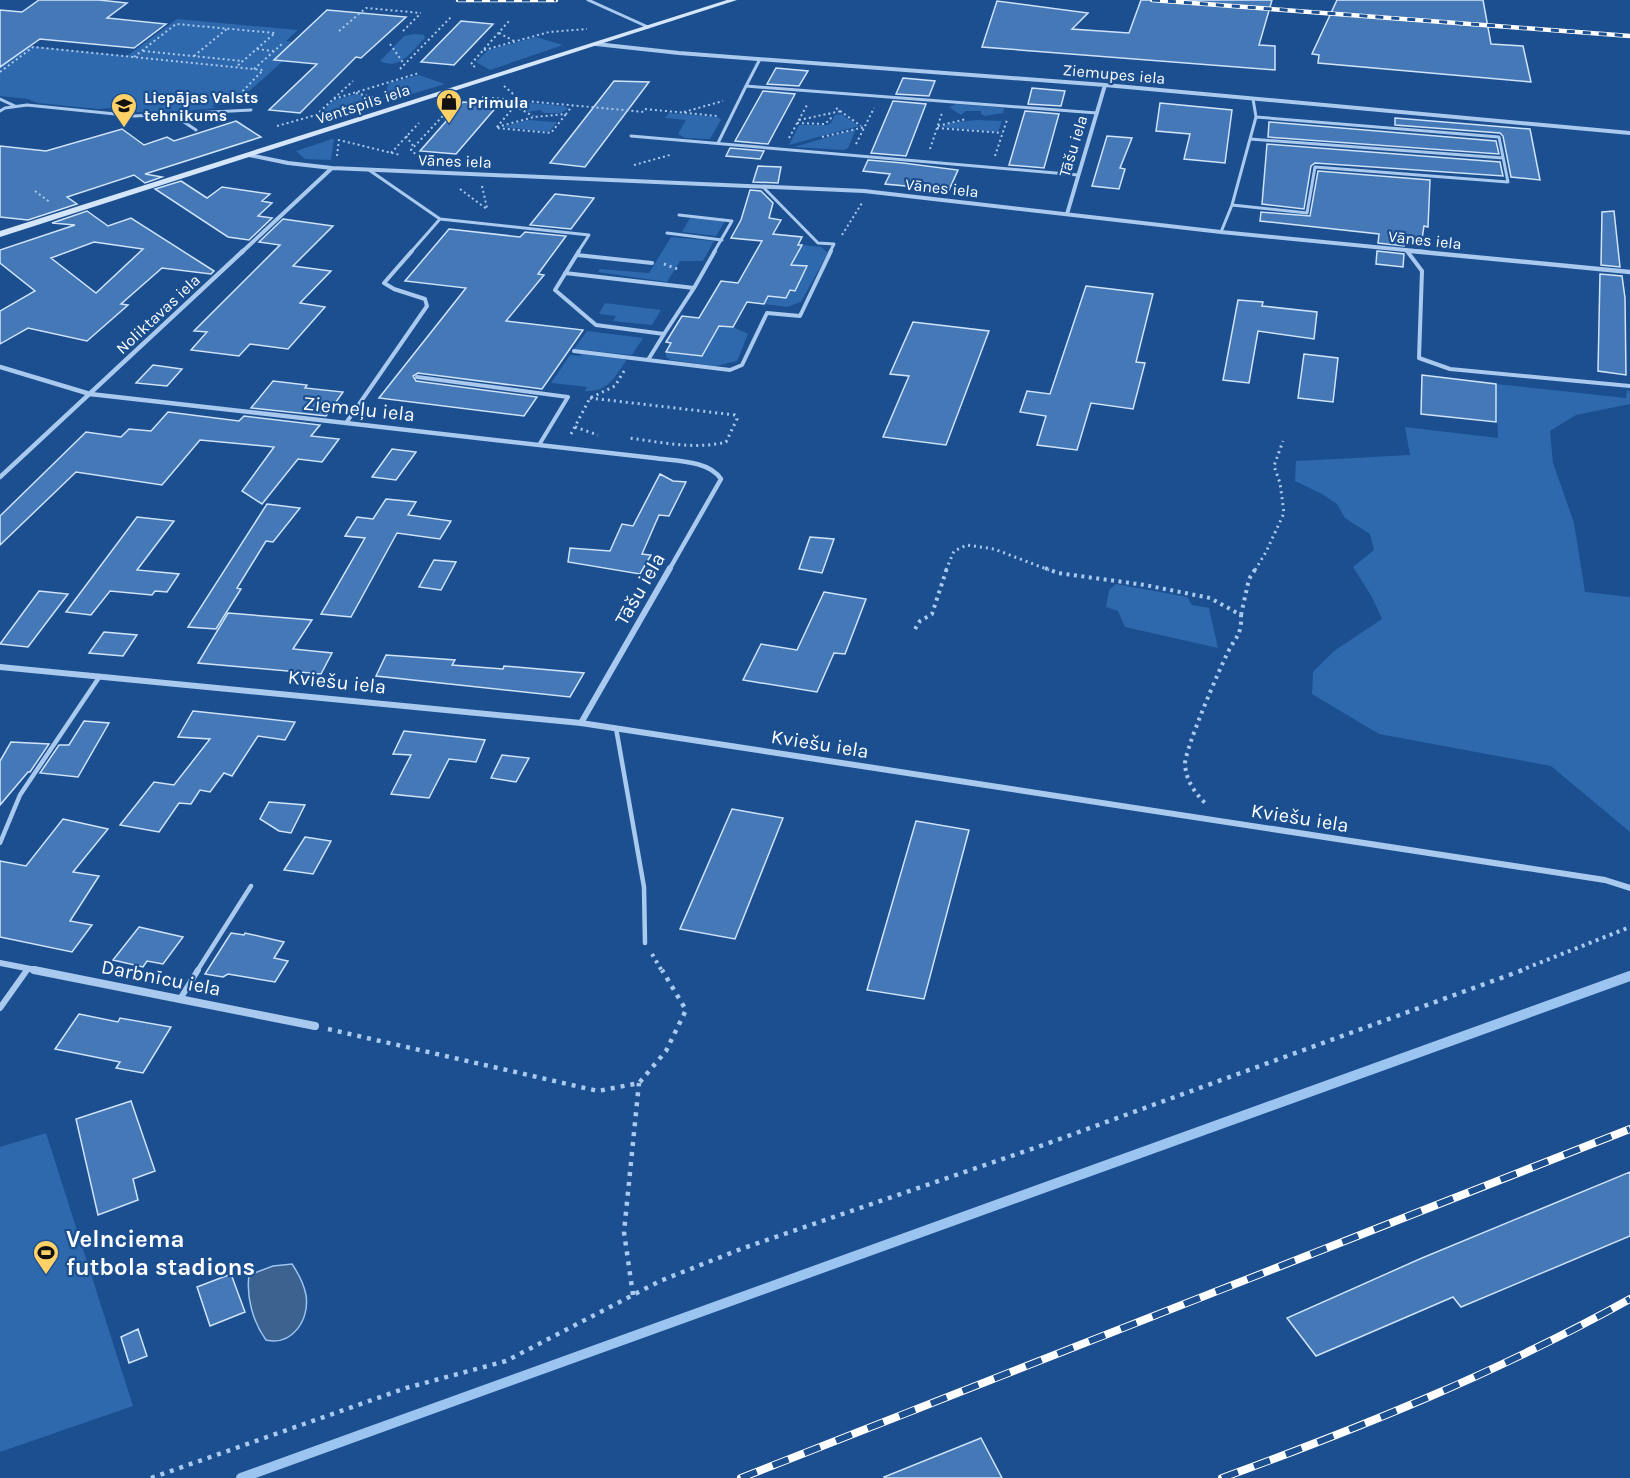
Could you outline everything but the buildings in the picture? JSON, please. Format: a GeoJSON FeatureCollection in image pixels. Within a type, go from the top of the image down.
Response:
{"type":"FeatureCollection","features":[{"type":"Feature","properties":{"kind":"street","name":"Ventspils iela"},"geometry":{"type":"LineString","coordinates":[[0,234],[734,0]]}},
{"type":"Feature","properties":{"kind":"street","name":"Ziemupes iela"},"geometry":{"type":"LineString","coordinates":[[597,44],[760,59],[1105,85],[1630,134]]}},
{"type":"Feature","properties":{"kind":"street","name":"Tāšu iela"},"geometry":{"type":"LineString","coordinates":[[1067,214],[1105,85]]}},
{"type":"Feature","properties":{"kind":"street","name":"Vānes iela"},"geometry":{"type":"LineString","coordinates":[[249,155],[288,163],[332,168],[870,192],[1221,232],[1630,272]]}},
{"type":"Feature","properties":{"kind":"street","name":"Noliktavas iela"},"geometry":{"type":"LineString","coordinates":[[0,477],[332,168]]}},
{"type":"Feature","properties":{"kind":"street","name":"Ziemeļu iela"},"geometry":{"type":"LineString","coordinates":[[0,367],[90,394],[654,458],[698,465],[716,471]]}},
{"type":"Feature","properties":{"kind":"street","name":"Tāšu iela"},"geometry":{"type":"LineString","coordinates":[[581,723],[721,479],[716,471]]}},
{"type":"Feature","properties":{"kind":"street","name":"Kviešu iela"},"geometry":{"type":"LineString","coordinates":[[0,667],[581,723],[1605,880],[1630,888]]}},
{"type":"Feature","properties":{"kind":"street","name":"Darbnīcu iela"},"geometry":{"type":"LineString","coordinates":[[0,963],[315,1026]]}},
{"type":"Feature","properties":{"kind":"lane"},"geometry":{"type":"LineString","coordinates":[[588,0],[648,27]]}},
{"type":"Feature","properties":{"kind":"lane"},"geometry":{"type":"LineString","coordinates":[[718,143],[760,59]]}},
{"type":"Feature","properties":{"kind":"lane"},"geometry":{"type":"LineString","coordinates":[[746,86],[1097,113]]}},
{"type":"Feature","properties":{"kind":"lane"},"geometry":{"type":"LineString","coordinates":[[0,99],[15,106]]}},
{"type":"Feature","properties":{"kind":"lane"},"geometry":{"type":"LineString","coordinates":[[1221,232],[1232,205],[1256,117],[1253,99]]}},
{"type":"Feature","properties":{"kind":"lane"},"geometry":{"type":"LineString","coordinates":[[0,111],[27,105],[135,116],[251,110]]}},
{"type":"Feature","properties":{"kind":"lane"},"geometry":{"type":"LineString","coordinates":[[172,114],[196,130]]}},
{"type":"Feature","properties":{"kind":"lane"},"geometry":{"type":"LineString","coordinates":[[1232,205],[1307,213],[1315,167],[1508,182],[1499,137],[1256,117]]}},
{"type":"Feature","properties":{"kind":"lane"},"geometry":{"type":"LineString","coordinates":[[631,136],[1078,176]]}},
{"type":"Feature","properties":{"kind":"lane"},"geometry":{"type":"LineString","coordinates":[[1250,139],[1503,158]]}},
{"type":"Feature","properties":{"kind":"lane"},"geometry":{"type":"LineString","coordinates":[[369,170],[440,219],[590,236],[555,290],[596,325],[664,334]]}},
{"type":"Feature","properties":{"kind":"lane"},"geometry":{"type":"LineString","coordinates":[[574,351],[730,370],[742,365],[767,313],[800,316],[834,244],[818,243],[763,186]]}},
{"type":"Feature","properties":{"kind":"lane"},"geometry":{"type":"LineString","coordinates":[[648,360],[694,288],[732,221],[679,215]]}},
{"type":"Feature","properties":{"kind":"lane"},"geometry":{"type":"LineString","coordinates":[[346,423],[427,306],[425,299],[394,289],[384,283],[440,219]]}},
{"type":"Feature","properties":{"kind":"lane"},"geometry":{"type":"LineString","coordinates":[[667,233],[722,240]]}},
{"type":"Feature","properties":{"kind":"lane"},"geometry":{"type":"LineString","coordinates":[[1407,250],[1422,271],[1419,358],[1450,369],[1630,386]]}},
{"type":"Feature","properties":{"kind":"lane"},"geometry":{"type":"LineString","coordinates":[[577,255],[652,263]]}},
{"type":"Feature","properties":{"kind":"lane"},"geometry":{"type":"LineString","coordinates":[[565,273],[694,288]]}},
{"type":"Feature","properties":{"kind":"lane"},"geometry":{"type":"LineString","coordinates":[[417,377],[568,397],[538,445]]}},
{"type":"Feature","properties":{"kind":"lane"},"geometry":{"type":"LineString","coordinates":[[0,843],[20,795],[100,675]]}},
{"type":"Feature","properties":{"kind":"lane"},"geometry":{"type":"LineString","coordinates":[[616,728],[644,887],[645,943]]}},
{"type":"Feature","properties":{"kind":"lane"},"geometry":{"type":"LineString","coordinates":[[180,999],[251,886]]}},
{"type":"Feature","properties":{"kind":"lane"},"geometry":{"type":"LineString","coordinates":[[0,1008],[28,969]]}},
{"type":"Feature","properties":{"kind":"path"},"geometry":{"type":"LineString","coordinates":[[339,30],[366,8],[421,13],[404,31]]}},
{"type":"Feature","properties":{"kind":"path"},"geometry":{"type":"LineString","coordinates":[[400,69],[452,16]]}},
{"type":"Feature","properties":{"kind":"path"},"geometry":{"type":"LineString","coordinates":[[480,69],[471,64],[509,21]]}},
{"type":"Feature","properties":{"kind":"path"},"geometry":{"type":"LineString","coordinates":[[134,57],[176,24],[275,33],[236,67]]}},
{"type":"Feature","properties":{"kind":"path"},"geometry":{"type":"LineString","coordinates":[[187,62],[228,28]]}},
{"type":"Feature","properties":{"kind":"path"},"geometry":{"type":"LineString","coordinates":[[484,50],[549,32],[594,28]]}},
{"type":"Feature","properties":{"kind":"path"},"geometry":{"type":"LineString","coordinates":[[499,33],[515,41]]}},
{"type":"Feature","properties":{"kind":"path"},"geometry":{"type":"LineString","coordinates":[[254,69],[282,44]]}},
{"type":"Feature","properties":{"kind":"path"},"geometry":{"type":"LineString","coordinates":[[390,44],[404,64]]}},
{"type":"Feature","properties":{"kind":"path"},"geometry":{"type":"LineString","coordinates":[[0,72],[33,48],[263,70],[247,84],[244,92],[232,99]]}},
{"type":"Feature","properties":{"kind":"path"},"geometry":{"type":"LineString","coordinates":[[256,49],[274,51]]}},
{"type":"Feature","properties":{"kind":"path"},"geometry":{"type":"LineString","coordinates":[[142,51],[243,61]]}},
{"type":"Feature","properties":{"kind":"path"},"geometry":{"type":"LineString","coordinates":[[332,100],[419,73]]}},
{"type":"Feature","properties":{"kind":"path"},"geometry":{"type":"LineString","coordinates":[[277,126],[315,116],[353,81]]}},
{"type":"Feature","properties":{"kind":"path"},"geometry":{"type":"LineString","coordinates":[[500,83],[520,100]]}},
{"type":"Feature","properties":{"kind":"path"},"geometry":{"type":"LineString","coordinates":[[783,149],[814,91]]}},
{"type":"Feature","properties":{"kind":"path"},"geometry":{"type":"LineString","coordinates":[[356,93],[382,100]]}},
{"type":"Feature","properties":{"kind":"path"},"geometry":{"type":"LineString","coordinates":[[474,96],[730,117]]}},
{"type":"Feature","properties":{"kind":"path"},"geometry":{"type":"LineString","coordinates":[[680,113],[740,96]]}},
{"type":"Feature","properties":{"kind":"path"},"geometry":{"type":"LineString","coordinates":[[496,128],[520,100]]}},
{"type":"Feature","properties":{"kind":"path"},"geometry":{"type":"LineString","coordinates":[[925,162],[946,101]]}},
{"type":"Feature","properties":{"kind":"path"},"geometry":{"type":"LineString","coordinates":[[851,155],[877,103],[868,105]]}},
{"type":"Feature","properties":{"kind":"path"},"geometry":{"type":"LineString","coordinates":[[496,128],[551,133],[573,105]]}},
{"type":"Feature","properties":{"kind":"path"},"geometry":{"type":"LineString","coordinates":[[515,106],[534,117]]}},
{"type":"Feature","properties":{"kind":"path"},"geometry":{"type":"LineString","coordinates":[[990,168],[1011,106]]}},
{"type":"Feature","properties":{"kind":"path"},"geometry":{"type":"LineString","coordinates":[[798,121],[850,109]]}},
{"type":"Feature","properties":{"kind":"path"},"geometry":{"type":"LineString","coordinates":[[798,121],[825,124],[831,118],[829,113]]}},
{"type":"Feature","properties":{"kind":"path"},"geometry":{"type":"LineString","coordinates":[[496,128],[534,117],[566,114]]}},
{"type":"Feature","properties":{"kind":"path"},"geometry":{"type":"LineString","coordinates":[[391,153],[419,123]]}},
{"type":"Feature","properties":{"kind":"path"},"geometry":{"type":"LineString","coordinates":[[937,128],[1002,133]]}},
{"type":"Feature","properties":{"kind":"path"},"geometry":{"type":"LineString","coordinates":[[406,136],[414,147]]}},
{"type":"Feature","properties":{"kind":"path"},"geometry":{"type":"LineString","coordinates":[[339,140],[402,155]]}},
{"type":"Feature","properties":{"kind":"path"},"geometry":{"type":"LineString","coordinates":[[631,166],[678,153]]}},
{"type":"Feature","properties":{"kind":"path"},"geometry":{"type":"LineString","coordinates":[[413,158],[422,159]]}},
{"type":"Feature","properties":{"kind":"path"},"geometry":{"type":"LineString","coordinates":[[479,174],[488,209]]}},
{"type":"Feature","properties":{"kind":"path"},"geometry":{"type":"LineString","coordinates":[[35,191],[57,208]]}},
{"type":"Feature","properties":{"kind":"path"},"geometry":{"type":"LineString","coordinates":[[834,244],[846,230],[870,192]]}},
{"type":"Feature","properties":{"kind":"path"},"geometry":{"type":"LineString","coordinates":[[652,263],[654,260],[684,272]]}},
{"type":"Feature","properties":{"kind":"path"},"geometry":{"type":"LineString","coordinates":[[563,448],[590,398],[615,386],[632,358]]}},
{"type":"Feature","properties":{"kind":"path"},"geometry":{"type":"LineString","coordinates":[[590,398],[735,415],[737,419],[726,442],[718,445],[620,437]]}},
{"type":"Feature","properties":{"kind":"path"},"geometry":{"type":"LineString","coordinates":[[575,427],[596,435],[608,436]]}},
{"type":"Feature","properties":{"kind":"path"},"geometry":{"type":"LineString","coordinates":[[1226,823],[1192,790],[1185,763],[1203,711],[1229,650],[1242,631],[1240,615],[1249,579],[1266,552],[1284,513],[1280,483],[1274,466],[1283,441]]}},
{"type":"Feature","properties":{"kind":"path"},"geometry":{"type":"LineString","coordinates":[[915,629],[920,621],[932,615],[939,588],[954,551],[967,545],[994,549],[1058,573],[1102,582],[1145,585],[1210,598],[1240,615]]}},
{"type":"Feature","properties":{"kind":"path"},"geometry":{"type":"LineString","coordinates":[[151,1478],[406,1388],[506,1361],[660,1281],[741,1249],[1046,1144],[1528,968],[1630,927]]}},
{"type":"Feature","properties":{"kind":"path"},"geometry":{"type":"LineString","coordinates":[[633,1295],[624,1232],[639,1083],[666,1052],[686,1010],[677,991],[645,943]]}},
{"type":"Feature","properties":{"kind":"path"},"geometry":{"type":"LineString","coordinates":[[315,1026],[598,1091],[639,1083]]}},
{"type":"Feature","properties":{"kind":"shaded area"},"geometry":{"type":"Polygon","coordinates":[[[177,19],[298,30],[286,41],[302,44],[236,103],[211,106],[217,108],[163,113],[114,111],[112,108],[98,109],[38,103],[27,99],[0,96],[0,67],[30,46],[127,56],[177,19]]]}},
{"type":"Feature","properties":{"kind":"shaded area"},"geometry":{"type":"Polygon","coordinates":[[[424,35],[425,38],[400,62],[380,61],[404,36],[424,35]]]}},
{"type":"Feature","properties":{"kind":"shaded area"},"geometry":{"type":"Polygon","coordinates":[[[536,37],[563,45],[490,70],[476,62],[488,50],[536,37]]]}},
{"type":"Feature","properties":{"kind":"shaded area"},"geometry":{"type":"Polygon","coordinates":[[[419,75],[445,84],[402,97],[383,99],[389,83],[419,75]]]}},
{"type":"Feature","properties":{"kind":"shaded area"},"geometry":{"type":"Polygon","coordinates":[[[356,94],[378,99],[360,106],[358,111],[335,118],[321,114],[332,101],[356,94]]]}},
{"type":"Feature","properties":{"kind":"shaded area"},"geometry":{"type":"Polygon","coordinates":[[[530,103],[565,106],[568,109],[561,113],[544,113],[540,110],[528,112],[520,107],[530,103]]]}},
{"type":"Feature","properties":{"kind":"shaded area"},"geometry":{"type":"Polygon","coordinates":[[[956,104],[1004,108],[1003,113],[985,116],[981,114],[981,111],[966,111],[961,115],[949,107],[956,104]]]}},
{"type":"Feature","properties":{"kind":"shaded area"},"geometry":{"type":"Polygon","coordinates":[[[669,113],[718,117],[721,120],[710,139],[685,138],[678,134],[686,120],[665,118],[669,113]]]}},
{"type":"Feature","properties":{"kind":"shaded area"},"geometry":{"type":"Polygon","coordinates":[[[841,114],[859,126],[789,145],[799,125],[827,125],[831,123],[835,115],[841,114]]]}},
{"type":"Feature","properties":{"kind":"shaded area"},"geometry":{"type":"Polygon","coordinates":[[[527,120],[557,122],[549,132],[503,127],[527,120]]]}},
{"type":"Feature","properties":{"kind":"shaded area"},"geometry":{"type":"Polygon","coordinates":[[[976,120],[1002,121],[998,132],[940,127],[951,123],[976,120]]]}},
{"type":"Feature","properties":{"kind":"shaded area"},"geometry":{"type":"Polygon","coordinates":[[[856,129],[848,148],[844,150],[794,147],[856,129]]]}},
{"type":"Feature","properties":{"kind":"shaded area"},"geometry":{"type":"Polygon","coordinates":[[[334,139],[331,160],[305,159],[296,151],[334,139]]]}},
{"type":"Feature","properties":{"kind":"shaded area"},"geometry":{"type":"Polygon","coordinates":[[[690,218],[725,221],[716,236],[682,232],[690,218]]]}},
{"type":"Feature","properties":{"kind":"shaded area"},"geometry":{"type":"Polygon","coordinates":[[[671,237],[714,241],[703,261],[680,261],[667,282],[598,272],[600,269],[649,273],[671,237]]]}},
{"type":"Feature","properties":{"kind":"shaded area"},"geometry":{"type":"Polygon","coordinates":[[[802,245],[821,247],[828,253],[801,302],[787,307],[764,304],[768,296],[786,298],[790,290],[795,290],[807,267],[791,265],[802,245]]]}},
{"type":"Feature","properties":{"kind":"shaded area"},"geometry":{"type":"Polygon","coordinates":[[[605,303],[661,310],[652,325],[613,321],[616,316],[599,314],[605,303]]]}},
{"type":"Feature","properties":{"kind":"shaded area"},"geometry":{"type":"Polygon","coordinates":[[[719,326],[733,327],[748,334],[737,361],[716,366],[671,360],[666,357],[666,352],[702,356],[719,326]]]}},
{"type":"Feature","properties":{"kind":"shaded area"},"geometry":{"type":"Polygon","coordinates":[[[587,331],[643,338],[632,355],[574,349],[587,331]]]}},
{"type":"Feature","properties":{"kind":"shaded area"},"geometry":{"type":"Polygon","coordinates":[[[582,354],[626,361],[610,383],[593,391],[585,391],[587,387],[551,383],[570,355],[580,356],[582,354]]]}},
{"type":"Feature","properties":{"kind":"shaded area"},"geometry":{"type":"Polygon","coordinates":[[[1496,384],[1626,398],[1627,390],[1630,391],[1630,404],[1576,415],[1550,431],[1553,463],[1574,523],[1585,592],[1630,597],[1630,832],[1551,766],[1379,734],[1312,694],[1313,672],[1334,651],[1382,619],[1372,597],[1353,567],[1374,550],[1370,534],[1345,518],[1337,504],[1295,481],[1296,461],[1410,455],[1405,427],[1498,438],[1496,384]]]}},
{"type":"Feature","properties":{"kind":"shaded area"},"geometry":{"type":"Polygon","coordinates":[[[1116,584],[1187,597],[1192,605],[1209,608],[1218,648],[1125,627],[1118,611],[1106,607],[1109,590],[1116,584]]]}},
{"type":"Feature","properties":{"kind":"shaded area","name":"Velnciema futbola stadions"},"geometry":{"type":"Polygon","coordinates":[[[46,1133],[133,1406],[0,1452],[0,1147],[46,1133]]]}},
{"type":"Feature","properties":{"kind":"shaded area"},"geometry":{"type":"Polygon","coordinates":[[[292,1264],[306,1295],[302,1322],[291,1335],[284,1339],[266,1340],[257,1325],[252,1309],[249,1275],[273,1266],[292,1264]]]}},
{"type":"Feature","properties":{"kind":"waterway"},"geometry":{"type":"LineString","coordinates":[[241,1478],[1630,976]]}},
{"type":"Feature","properties":{"kind":"railway"},"geometry":{"type":"LineString","coordinates":[[458,0],[556,0]]}},
{"type":"Feature","properties":{"kind":"railway"},"geometry":{"type":"LineString","coordinates":[[1152,0],[1630,36]]}},
{"type":"Feature","properties":{"kind":"railway"},"geometry":{"type":"LineString","coordinates":[[741,1478],[1630,1129]]}},
{"type":"Feature","properties":{"kind":"railway"},"geometry":{"type":"LineString","coordinates":[[1222,1478],[1429,1397],[1531,1351],[1630,1299]]}},
{"type":"Feature","properties":{"kind":"place","name":"Primula"},"geometry":{"type":"Point","coordinates":[449,125]}},
{"type":"Feature","properties":{"kind":"place","name":"Liepājas Valsts tehnikums"},"geometry":{"type":"Point","coordinates":[124,129]}},
{"type":"Feature","properties":{"kind":"place","name":"Velnciema futbola stadions"},"geometry":{"type":"Point","coordinates":[46,1276]}}]}
